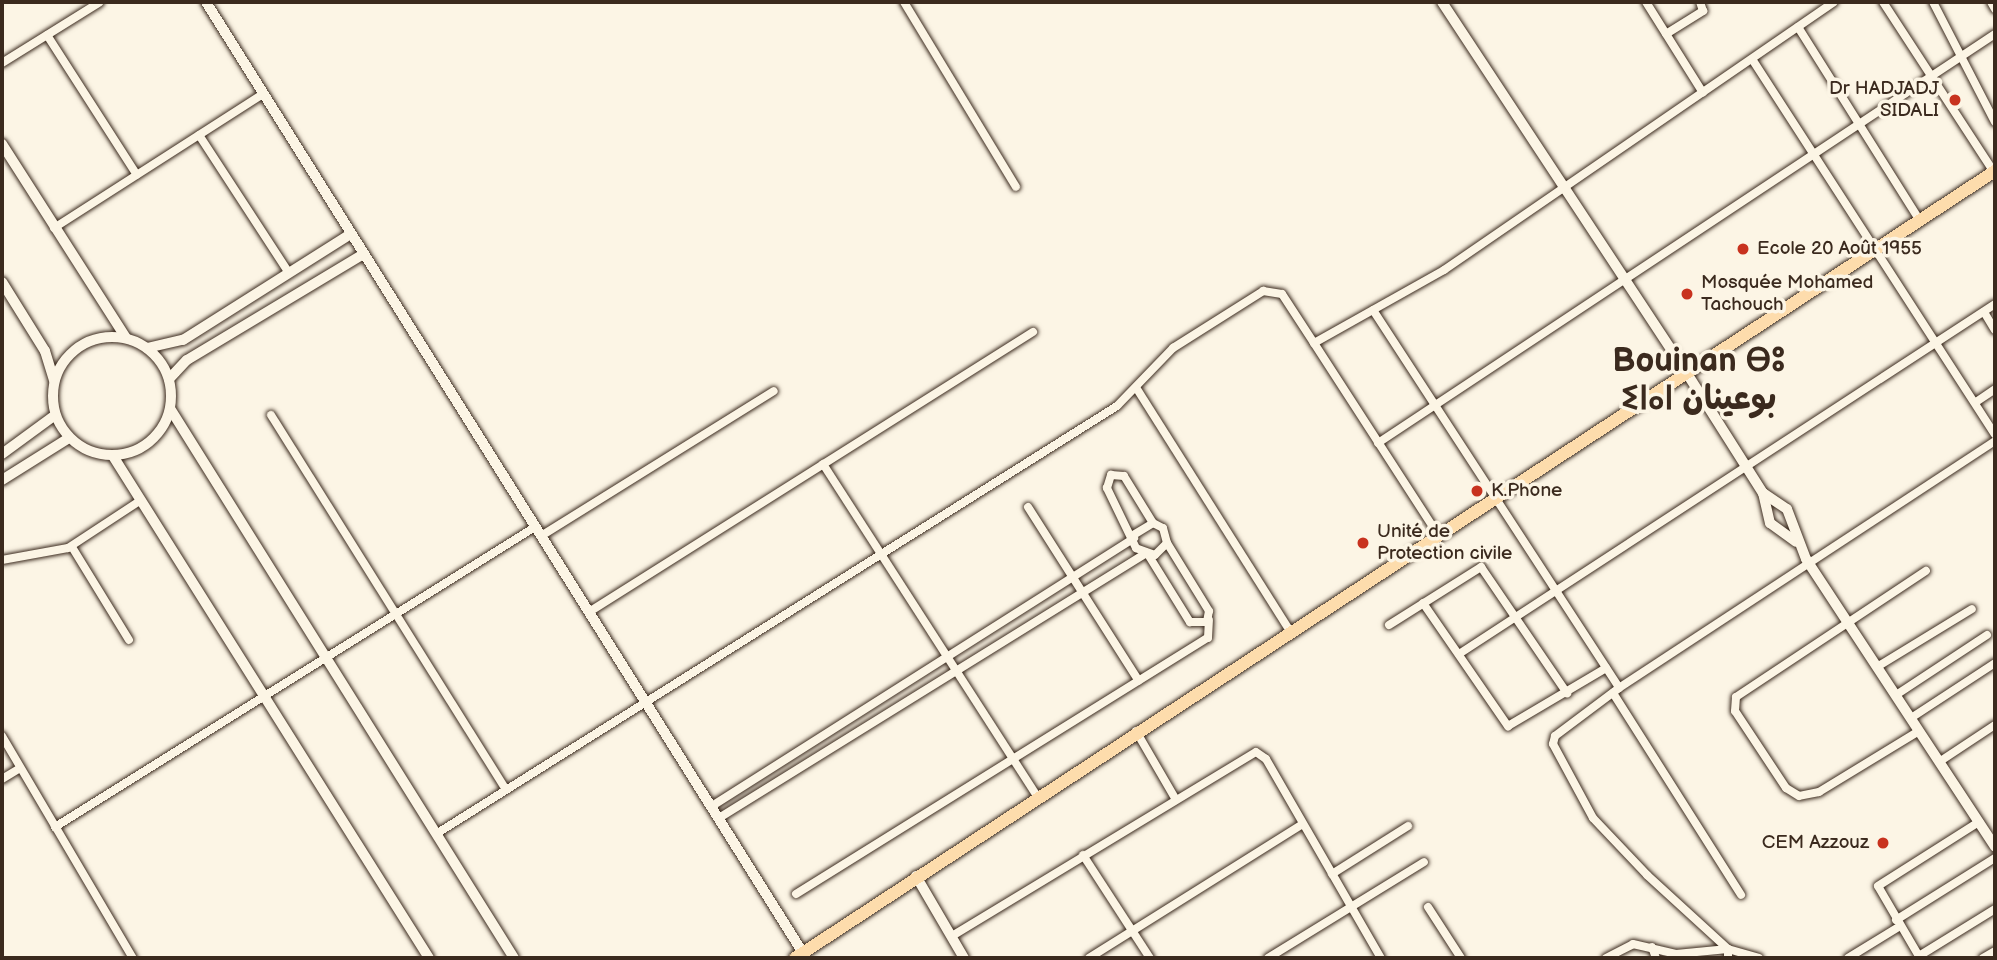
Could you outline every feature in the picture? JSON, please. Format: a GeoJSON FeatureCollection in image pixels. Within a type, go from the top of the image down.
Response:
{"type":"FeatureCollection","features":[{"type":"Feature","properties":{"kind":"main road"},"geometry":{"type":"LineString","coordinates":[[1442,2],[1569,187],[1688,375]]}},
{"type":"Feature","properties":{"kind":"main road"},"geometry":{"type":"LineString","coordinates":[[2,144],[126,338],[147,348],[169,379],[171,410],[514,958]]}},
{"type":"Feature","properties":{"kind":"main road"},"geometry":{"type":"LineString","coordinates":[[801,957],[916,876],[1037,796],[1688,375],[1994,171]]}},
{"type":"Feature","properties":{"kind":"main road"},"geometry":{"type":"LineString","coordinates":[[2,282],[45,351],[54,382],[55,415],[69,438],[89,451],[113,456],[148,442],[171,410]]}},
{"type":"Feature","properties":{"kind":"main road"},"geometry":{"type":"LineString","coordinates":[[54,382],[81,345],[126,338]]}},
{"type":"Feature","properties":{"kind":"main road"},"geometry":{"type":"LineString","coordinates":[[113,456],[429,958]]}},
{"type":"Feature","properties":{"kind":"street"},"geometry":{"type":"LineString","coordinates":[[2,63],[100,2]]}},
{"type":"Feature","properties":{"kind":"street"},"geometry":{"type":"LineString","coordinates":[[206,2],[349,235],[712,806],[801,957]]}},
{"type":"Feature","properties":{"kind":"street"},"geometry":{"type":"LineString","coordinates":[[904,2],[1016,187]]}},
{"type":"Feature","properties":{"kind":"street"},"geometry":{"type":"LineString","coordinates":[[1646,2],[1703,93]]}},
{"type":"Feature","properties":{"kind":"street"},"geometry":{"type":"LineString","coordinates":[[1666,34],[1703,11],[1700,2]]}},
{"type":"Feature","properties":{"kind":"street"},"geometry":{"type":"LineString","coordinates":[[1314,343],[1373,310],[1569,187],[1834,2]]}},
{"type":"Feature","properties":{"kind":"street"},"geometry":{"type":"LineString","coordinates":[[1883,2],[1994,171]]}},
{"type":"Feature","properties":{"kind":"street"},"geometry":{"type":"LineString","coordinates":[[1933,2],[1963,52],[1960,59]]}},
{"type":"Feature","properties":{"kind":"street"},"geometry":{"type":"LineString","coordinates":[[1991,2],[1995,9]]}},
{"type":"Feature","properties":{"kind":"street"},"geometry":{"type":"LineString","coordinates":[[1798,27],[1920,221]]}},
{"type":"Feature","properties":{"kind":"street"},"geometry":{"type":"LineString","coordinates":[[1378,443],[1995,34]]}},
{"type":"Feature","properties":{"kind":"street"},"geometry":{"type":"LineString","coordinates":[[47,35],[137,175]]}},
{"type":"Feature","properties":{"kind":"street"},"geometry":{"type":"LineString","coordinates":[[1752,59],[1995,434]]}},
{"type":"Feature","properties":{"kind":"street"},"geometry":{"type":"LineString","coordinates":[[1960,59],[1995,122]]}},
{"type":"Feature","properties":{"kind":"street"},"geometry":{"type":"LineString","coordinates":[[54,228],[263,94]]}},
{"type":"Feature","properties":{"kind":"street"},"geometry":{"type":"LineString","coordinates":[[199,135],[289,273]]}},
{"type":"Feature","properties":{"kind":"street"},"geometry":{"type":"LineString","coordinates":[[147,348],[183,340],[349,235]]}},
{"type":"Feature","properties":{"kind":"street"},"geometry":{"type":"LineString","coordinates":[[169,379],[187,360],[362,255]]}},
{"type":"Feature","properties":{"kind":"street"},"geometry":{"type":"LineString","coordinates":[[436,834],[1138,389],[1173,348],[1267,290],[1282,294],[1439,536]]}},
{"type":"Feature","properties":{"kind":"street"},"geometry":{"type":"LineString","coordinates":[[1459,654],[1995,304]]}},
{"type":"Feature","properties":{"kind":"street"},"geometry":{"type":"LineString","coordinates":[[1373,310],[1606,668],[1616,691],[1741,895]]}},
{"type":"Feature","properties":{"kind":"street"},"geometry":{"type":"LineString","coordinates":[[1984,312],[1995,330]]}},
{"type":"Feature","properties":{"kind":"street"},"geometry":{"type":"LineString","coordinates":[[589,612],[1033,332]]}},
{"type":"Feature","properties":{"kind":"street"},"geometry":{"type":"LineString","coordinates":[[1688,375],[1763,493],[1770,523],[1796,542]]}},
{"type":"Feature","properties":{"kind":"street"},"geometry":{"type":"LineString","coordinates":[[1138,389],[1290,631]]}},
{"type":"Feature","properties":{"kind":"street"},"geometry":{"type":"LineString","coordinates":[[1976,402],[1995,389]]}},
{"type":"Feature","properties":{"kind":"street"},"geometry":{"type":"LineString","coordinates":[[55,827],[396,614],[774,391]]}},
{"type":"Feature","properties":{"kind":"street"},"geometry":{"type":"LineString","coordinates":[[2,454],[55,415]]}},
{"type":"Feature","properties":{"kind":"street"},"geometry":{"type":"LineString","coordinates":[[271,415],[506,789]]}},
{"type":"Feature","properties":{"kind":"street"},"geometry":{"type":"LineString","coordinates":[[2,480],[69,438]]}},
{"type":"Feature","properties":{"kind":"street"},"geometry":{"type":"LineString","coordinates":[[1728,954],[1593,818],[1553,744],[1555,736],[1807,559],[1995,440]]}},
{"type":"Feature","properties":{"kind":"street"},"geometry":{"type":"LineString","coordinates":[[823,464],[953,671],[1037,796]]}},
{"type":"Feature","properties":{"kind":"street"},"geometry":{"type":"LineString","coordinates":[[796,894],[1208,638],[1209,620],[1167,543],[1163,528],[1153,523],[1124,476],[1111,475],[1107,488],[1134,536],[1190,622],[1201,626],[1209,620]]}},
{"type":"Feature","properties":{"kind":"street"},"geometry":{"type":"LineString","coordinates":[[1763,493],[1787,509],[1796,542],[1995,845]]}},
{"type":"Feature","properties":{"kind":"street"},"geometry":{"type":"LineString","coordinates":[[2,560],[72,547],[141,500]]}},
{"type":"Feature","properties":{"kind":"street"},"geometry":{"type":"LineString","coordinates":[[1028,507],[1139,681]]}},
{"type":"Feature","properties":{"kind":"street"},"geometry":{"type":"LineString","coordinates":[[712,806],[1074,580],[1153,523]]}},
{"type":"Feature","properties":{"kind":"street"},"geometry":{"type":"LineString","coordinates":[[719,818],[1081,590],[1167,543]]}},
{"type":"Feature","properties":{"kind":"street"},"geometry":{"type":"LineString","coordinates":[[72,547],[129,640]]}},
{"type":"Feature","properties":{"kind":"street"},"geometry":{"type":"LineString","coordinates":[[1389,625],[1481,567],[1567,693]]}},
{"type":"Feature","properties":{"kind":"street"},"geometry":{"type":"LineString","coordinates":[[1919,731],[1819,792],[1799,796],[1787,788],[1743,722],[1736,697],[1926,571]]}},
{"type":"Feature","properties":{"kind":"street"},"geometry":{"type":"LineString","coordinates":[[1423,603],[1508,726],[1606,668]]}},
{"type":"Feature","properties":{"kind":"street"},"geometry":{"type":"LineString","coordinates":[[1877,667],[1972,609]]}},
{"type":"Feature","properties":{"kind":"street"},"geometry":{"type":"LineString","coordinates":[[1896,695],[1987,635]]}},
{"type":"Feature","properties":{"kind":"street"},"geometry":{"type":"LineString","coordinates":[[1911,718],[1995,663]]}},
{"type":"Feature","properties":{"kind":"street"},"geometry":{"type":"LineString","coordinates":[[1940,762],[1995,725]]}},
{"type":"Feature","properties":{"kind":"street"},"geometry":{"type":"LineString","coordinates":[[1136,731],[1175,797]]}},
{"type":"Feature","properties":{"kind":"street"},"geometry":{"type":"LineString","coordinates":[[2,736],[133,958]]}},
{"type":"Feature","properties":{"kind":"street"},"geometry":{"type":"LineString","coordinates":[[808,747],[816,759]]}},
{"type":"Feature","properties":{"kind":"street"},"geometry":{"type":"LineString","coordinates":[[952,936],[1246,753],[1260,753],[1381,958]]}},
{"type":"Feature","properties":{"kind":"street"},"geometry":{"type":"LineString","coordinates":[[2,779],[20,768]]}},
{"type":"Feature","properties":{"kind":"street"},"geometry":{"type":"LineString","coordinates":[[1979,821],[1880,883],[1898,923],[1919,957],[1995,909]]}},
{"type":"Feature","properties":{"kind":"street"},"geometry":{"type":"LineString","coordinates":[[1089,958],[1303,824]]}},
{"type":"Feature","properties":{"kind":"street"},"geometry":{"type":"LineString","coordinates":[[1332,874],[1408,826]]}},
{"type":"Feature","properties":{"kind":"street"},"geometry":{"type":"LineString","coordinates":[[1083,855],[1150,958]]}},
{"type":"Feature","properties":{"kind":"street"},"geometry":{"type":"LineString","coordinates":[[1848,958],[1995,858]]}},
{"type":"Feature","properties":{"kind":"street"},"geometry":{"type":"LineString","coordinates":[[1268,958],[1424,862]]}},
{"type":"Feature","properties":{"kind":"street"},"geometry":{"type":"LineString","coordinates":[[916,876],[964,958]]}},
{"type":"Feature","properties":{"kind":"street"},"geometry":{"type":"LineString","coordinates":[[1428,907],[1461,958]]}},
{"type":"Feature","properties":{"kind":"street"},"geometry":{"type":"LineString","coordinates":[[1606,958],[1633,944],[1676,954],[1728,954],[1759,958]]}},
{"type":"Feature","properties":{"kind":"street"},"geometry":{"type":"LineString","coordinates":[[1652,947],[1656,958]]}},
{"type":"Feature","properties":{"kind":"street"},"geometry":{"type":"LineString","coordinates":[[1983,958],[1995,951]]}},
{"type":"Feature","properties":{"kind":"place","name":"Dr HADJADJ SIDALI"},"geometry":{"type":"Point","coordinates":[1955,100]}},
{"type":"Feature","properties":{"kind":"place","name":"Ecole 20 Août 1955"},"geometry":{"type":"Point","coordinates":[1743,249]}},
{"type":"Feature","properties":{"kind":"place","name":"Mosquée Mohamed Tachouch"},"geometry":{"type":"Point","coordinates":[1687,294]}},
{"type":"Feature","properties":{"kind":"place","name":"K.Phone"},"geometry":{"type":"Point","coordinates":[1477,491]}},
{"type":"Feature","properties":{"kind":"place","name":"Unité de Protection civile"},"geometry":{"type":"Point","coordinates":[1363,543]}},
{"type":"Feature","properties":{"kind":"place","name":"CEM Azzouz"},"geometry":{"type":"Point","coordinates":[1883,843]}},
{"type":"Feature","properties":{"kind":"district","name":"Bouinan ⴱⵓ ⵉⵏⴰⵏ بوعينان"},"geometry":{"type":"Point","coordinates":[1699,381]}}]}
